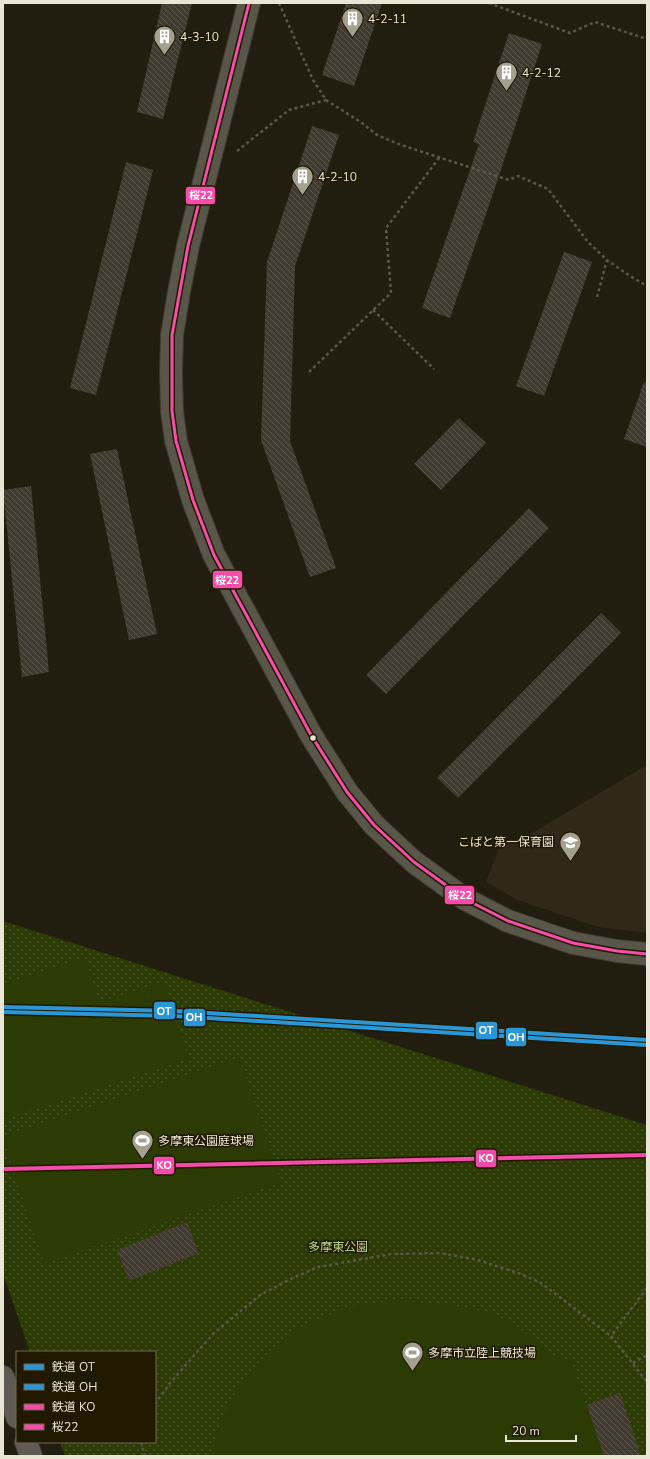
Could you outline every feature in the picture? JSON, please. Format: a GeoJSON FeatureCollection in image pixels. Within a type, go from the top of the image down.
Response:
{"type":"FeatureCollection","features":[{"type":"Feature","properties":{"kind":"main road"},"geometry":{"type":"LineString","coordinates":[[3,1377],[16,1414]]}},
{"type":"Feature","properties":{"kind":"main road"},"geometry":{"type":"LineString","coordinates":[[26,1443],[31,1456]]}},
{"type":"Feature","properties":{"kind":"street"},"geometry":{"type":"LineString","coordinates":[[249,3],[188,246],[178,292],[172,335],[172,411],[176,441],[193,500],[214,555],[311,735],[347,792],[374,825],[414,862],[465,899],[508,921],[573,943],[617,952],[647,954]]}},
{"type":"Feature","properties":{"kind":"path"},"geometry":{"type":"LineString","coordinates":[[279,3],[312,80],[326,100],[362,123],[377,135],[401,145],[509,180],[518,176],[548,189],[588,242],[607,260],[647,286]]}},
{"type":"Feature","properties":{"kind":"path"},"geometry":{"type":"LineString","coordinates":[[489,3],[570,33],[595,22],[647,39]]}},
{"type":"Feature","properties":{"kind":"path"},"geometry":{"type":"LineString","coordinates":[[213,148],[234,153],[289,110],[326,100]]}},
{"type":"Feature","properties":{"kind":"path"},"geometry":{"type":"LineString","coordinates":[[309,372],[391,293],[386,228],[439,158]]}},
{"type":"Feature","properties":{"kind":"path"},"geometry":{"type":"LineString","coordinates":[[597,297],[607,260]]}},
{"type":"Feature","properties":{"kind":"path"},"geometry":{"type":"LineString","coordinates":[[373,310],[434,369]]}},
{"type":"Feature","properties":{"kind":"path"},"geometry":{"type":"LineString","coordinates":[[156,1403],[170,1383],[213,1334],[260,1295],[291,1278],[318,1267],[391,1254],[441,1253],[478,1260],[521,1274],[541,1283],[611,1336],[647,1382]]}},
{"type":"Feature","properties":{"kind":"path"},"geometry":{"type":"LineString","coordinates":[[611,1336],[647,1288]]}},
{"type":"Feature","properties":{"kind":"path"},"geometry":{"type":"LineString","coordinates":[[633,1363],[647,1355]]}},
{"type":"Feature","properties":{"kind":"path"},"geometry":{"type":"LineString","coordinates":[[141,1443],[145,1456]]}},
{"type":"Feature","properties":{"kind":"shaded area","name":"こばと第一保育園"},"geometry":{"type":"Polygon","coordinates":[[[647,765],[647,933],[598,927],[517,900],[486,882],[501,843],[522,839],[647,765]]]}},
{"type":"Feature","properties":{"kind":"green space","name":"多摩東公園"},"geometry":{"type":"Polygon","coordinates":[[[3,921],[647,1125],[647,1456],[65,1456],[60,1443],[156,1443],[156,1351],[30,1351],[3,1274],[3,921]]]}},
{"type":"Feature","properties":{"kind":"green space"},"geometry":{"type":"Polygon","coordinates":[[[85,957],[99,1002],[164,981],[189,1059],[3,1119],[3,984],[85,957]]]}},
{"type":"Feature","properties":{"kind":"green space","name":"多摩東公園庭球場"},"geometry":{"type":"Polygon","coordinates":[[[239,1057],[281,1183],[44,1263],[3,1140],[3,1136],[239,1057]]]}},
{"type":"Feature","properties":{"kind":"green space","name":"多摩市立陸上競技場"},"geometry":{"type":"Polygon","coordinates":[[[392,1301],[455,1306],[488,1313],[515,1325],[548,1352],[571,1361],[604,1456],[211,1456],[223,1415],[239,1385],[269,1351],[301,1327],[323,1317],[352,1306],[392,1301]]]}},
{"type":"Feature","properties":{"kind":"building","name":"4-3-10"},"geometry":{"type":"Polygon","coordinates":[[[162,3],[192,3],[163,119],[137,112],[162,3]]]}},
{"type":"Feature","properties":{"kind":"building","name":"4-2-11"},"geometry":{"type":"Polygon","coordinates":[[[346,3],[382,3],[354,86],[322,75],[346,3]]]}},
{"type":"Feature","properties":{"kind":"building"},"geometry":{"type":"Polygon","coordinates":[[[509,33],[542,44],[496,185],[450,318],[422,308],[479,144],[473,142],[509,33]]]}},
{"type":"Feature","properties":{"kind":"building"},"geometry":{"type":"Polygon","coordinates":[[[312,126],[339,135],[295,266],[290,441],[336,568],[310,577],[261,440],[267,262],[312,126]]]}},
{"type":"Feature","properties":{"kind":"building"},"geometry":{"type":"Polygon","coordinates":[[[126,162],[153,170],[96,395],[70,388],[126,162]]]}},
{"type":"Feature","properties":{"kind":"building"},"geometry":{"type":"Polygon","coordinates":[[[564,252],[592,262],[544,396],[516,386],[564,252]]]}},
{"type":"Feature","properties":{"kind":"building"},"geometry":{"type":"Polygon","coordinates":[[[644,382],[647,383],[647,447],[624,439],[644,382]]]}},
{"type":"Feature","properties":{"kind":"building"},"geometry":{"type":"Polygon","coordinates":[[[459,418],[486,443],[441,490],[414,464],[459,418]]]}},
{"type":"Feature","properties":{"kind":"building"},"geometry":{"type":"Polygon","coordinates":[[[117,449],[157,634],[129,640],[90,454],[117,449]]]}},
{"type":"Feature","properties":{"kind":"building"},"geometry":{"type":"Polygon","coordinates":[[[31,486],[49,672],[22,677],[3,490],[31,486]]]}},
{"type":"Feature","properties":{"kind":"building"},"geometry":{"type":"Polygon","coordinates":[[[529,508],[549,528],[386,694],[366,675],[529,508]]]}},
{"type":"Feature","properties":{"kind":"building"},"geometry":{"type":"Polygon","coordinates":[[[601,613],[621,633],[458,798],[437,778],[601,613]]]}},
{"type":"Feature","properties":{"kind":"building"},"geometry":{"type":"Polygon","coordinates":[[[187,1222],[199,1253],[129,1281],[117,1250],[187,1222]]]}},
{"type":"Feature","properties":{"kind":"building"},"geometry":{"type":"Polygon","coordinates":[[[620,1393],[641,1456],[604,1456],[587,1405],[620,1393]]]}},
{"type":"Feature","properties":{"kind":"rail line","name":"OT"},"geometry":{"type":"LineString","coordinates":[[3,1007],[175,1011],[647,1040]]}},
{"type":"Feature","properties":{"kind":"rail line","name":"OH"},"geometry":{"type":"LineString","coordinates":[[3,1012],[175,1016],[647,1045]]}},
{"type":"Feature","properties":{"kind":"rail line","name":"KO"},"geometry":{"type":"LineString","coordinates":[[3,1169],[647,1155]]}},
{"type":"Feature","properties":{"kind":"transit line","name":"桜22"},"geometry":{"type":"LineString","coordinates":[[249,3],[188,246],[172,335],[172,411],[176,441],[193,500],[214,555],[311,735],[347,792],[374,825],[414,862],[465,899],[508,921],[573,943],[617,951],[647,954]]}},
{"type":"Feature","properties":{"kind":"place","name":"4-2-11"},"geometry":{"type":"Point","coordinates":[352,38]}},
{"type":"Feature","properties":{"kind":"place","name":"4-3-10"},"geometry":{"type":"Point","coordinates":[164,56]}},
{"type":"Feature","properties":{"kind":"place","name":"4-2-12"},"geometry":{"type":"Point","coordinates":[507,92]}},
{"type":"Feature","properties":{"kind":"place","name":"4-2-10"},"geometry":{"type":"Point","coordinates":[303,196]}},
{"type":"Feature","properties":{"kind":"place","name":"こばと第一保育園"},"geometry":{"type":"Point","coordinates":[570,862]}},
{"type":"Feature","properties":{"kind":"place","name":"多摩東公園庭球場"},"geometry":{"type":"Point","coordinates":[142,1160]}},
{"type":"Feature","properties":{"kind":"place","name":"多摩市立陸上競技場"},"geometry":{"type":"Point","coordinates":[413,1372]}}]}
